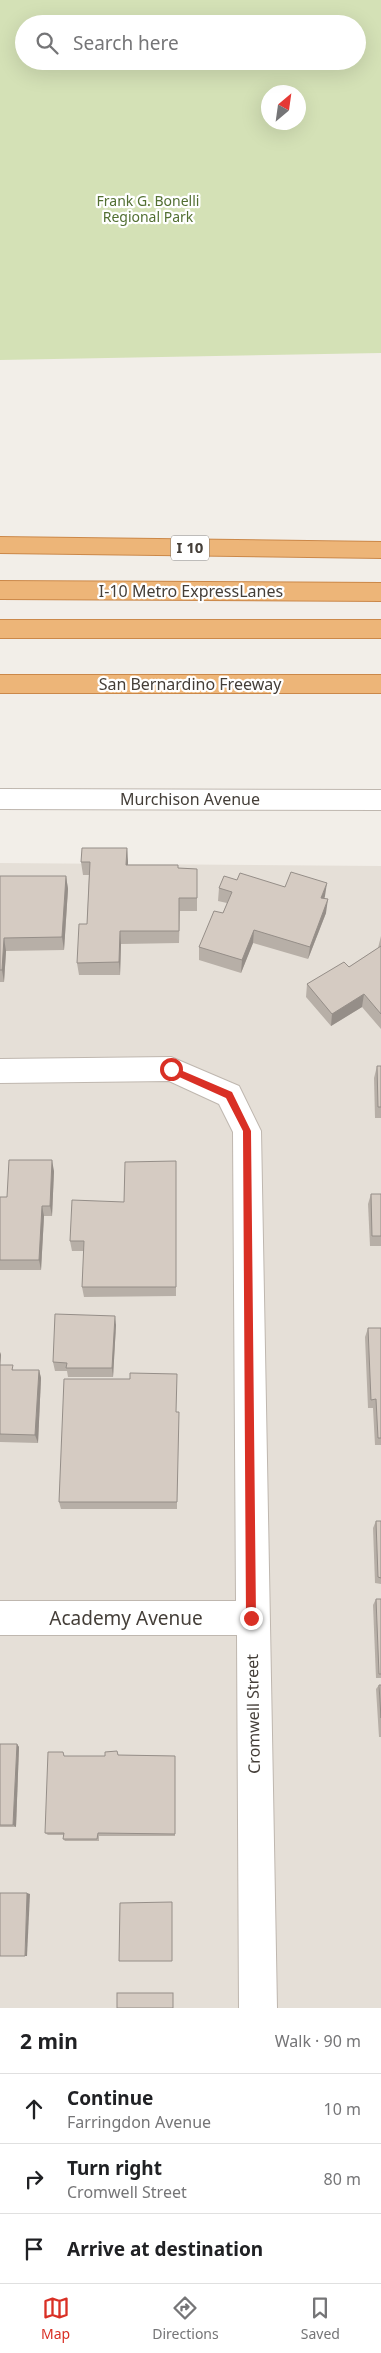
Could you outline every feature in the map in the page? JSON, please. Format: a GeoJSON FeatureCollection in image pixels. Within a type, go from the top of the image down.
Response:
{"type":"FeatureCollection","features":[{"type":"Feature","properties":{"kind":"highway","name":"I 10"},"geometry":{"type":"LineString","coordinates":[[0,545],[381,550]]}},
{"type":"Feature","properties":{"kind":"highway","name":"I-10 Metro ExpressLanes"},"geometry":{"type":"LineString","coordinates":[[0,590],[381,592]]}},
{"type":"Feature","properties":{"kind":"highway"},"geometry":{"type":"LineString","coordinates":[[0,629],[381,629]]}},
{"type":"Feature","properties":{"kind":"highway","name":"San Bernardino Freeway"},"geometry":{"type":"LineString","coordinates":[[0,684],[381,684]]}},
{"type":"Feature","properties":{"kind":"street","name":"Murchison Avenue"},"geometry":{"type":"LineString","coordinates":[[0,799],[381,800]]}},
{"type":"Feature","properties":{"kind":"street","name":"Cromwell Street"},"geometry":{"type":"LineString","coordinates":[[0,1072],[171,1069],[229,1095],[247,1131],[251,1618],[258,2008]]}},
{"type":"Feature","properties":{"kind":"street","name":"Academy Avenue"},"geometry":{"type":"LineString","coordinates":[[0,1618],[251,1618]]}},
{"type":"Feature","properties":{"kind":"shaded area"},"geometry":{"type":"Polygon","coordinates":[[[0,863],[381,866],[381,2008],[0,2008],[0,863]]]}},
{"type":"Feature","properties":{"kind":"green space","name":"Frank G. Bonelli Regional Park"},"geometry":{"type":"Polygon","coordinates":[[[0,0],[381,0],[381,353],[0,360],[0,0]]]}},
{"type":"Feature","properties":{"kind":"building"},"geometry":{"type":"Polygon","coordinates":[[[82,848],[127,848],[126,865],[178,865],[178,868],[197,869],[197,898],[179,898],[179,931],[120,931],[119,962],[77,963],[79,924],[87,924],[90,862],[81,862],[82,848]]]}},
{"type":"Feature","properties":{"kind":"building"},"geometry":{"type":"Polygon","coordinates":[[[291,872],[327,883],[321,898],[328,899],[310,947],[254,930],[242,960],[199,947],[214,911],[223,913],[232,892],[219,888],[224,876],[237,880],[240,873],[285,887],[291,872]]]}},
{"type":"Feature","properties":{"kind":"building"},"geometry":{"type":"Polygon","coordinates":[[[0,876],[66,876],[62,937],[4,938],[2,970],[0,970],[0,876]]]}},
{"type":"Feature","properties":{"kind":"building"},"geometry":{"type":"Polygon","coordinates":[[[381,946],[381,1014],[364,994],[332,1014],[307,984],[344,962],[349,967],[381,946]]]}},
{"type":"Feature","properties":{"kind":"building"},"geometry":{"type":"Polygon","coordinates":[[[377,1066],[381,1066],[381,1107],[378,1107],[377,1066]]]}},
{"type":"Feature","properties":{"kind":"building"},"geometry":{"type":"Polygon","coordinates":[[[9,1160],[52,1160],[50,1206],[42,1206],[39,1260],[0,1260],[0,1197],[7,1197],[9,1160]]]}},
{"type":"Feature","properties":{"kind":"building"},"geometry":{"type":"Polygon","coordinates":[[[176,1161],[176,1287],[82,1287],[84,1241],[70,1241],[72,1200],[124,1202],[125,1162],[176,1161]]]}},
{"type":"Feature","properties":{"kind":"building"},"geometry":{"type":"Polygon","coordinates":[[[371,1194],[381,1194],[381,1236],[372,1236],[371,1194]]]}},
{"type":"Feature","properties":{"kind":"building"},"geometry":{"type":"Polygon","coordinates":[[[55,1314],[115,1316],[112,1368],[66,1368],[67,1363],[53,1362],[55,1314]]]}},
{"type":"Feature","properties":{"kind":"building"},"geometry":{"type":"Polygon","coordinates":[[[368,1328],[381,1328],[381,1438],[378,1438],[376,1399],[371,1400],[368,1328]]]}},
{"type":"Feature","properties":{"kind":"building"},"geometry":{"type":"Polygon","coordinates":[[[0,1365],[13,1365],[12,1370],[39,1370],[35,1435],[0,1434],[0,1365]]]}},
{"type":"Feature","properties":{"kind":"building"},"geometry":{"type":"Polygon","coordinates":[[[130,1373],[177,1374],[176,1412],[179,1412],[177,1502],[59,1502],[64,1379],[130,1379],[130,1373]]]}},
{"type":"Feature","properties":{"kind":"building"},"geometry":{"type":"Polygon","coordinates":[[[376,1521],[381,1521],[381,1578],[378,1577],[376,1521]]]}},
{"type":"Feature","properties":{"kind":"building"},"geometry":{"type":"Polygon","coordinates":[[[376,1599],[381,1599],[381,1674],[379,1674],[376,1599]]]}},
{"type":"Feature","properties":{"kind":"building"},"geometry":{"type":"Polygon","coordinates":[[[379,1685],[381,1685],[381,1718],[379,1685]]]}},
{"type":"Feature","properties":{"kind":"building"},"geometry":{"type":"Polygon","coordinates":[[[0,1744],[17,1744],[13,1825],[0,1825],[0,1744]]]}},
{"type":"Feature","properties":{"kind":"building"},"geometry":{"type":"Polygon","coordinates":[[[117,1751],[118,1755],[175,1756],[175,1834],[98,1833],[97,1839],[63,1839],[64,1833],[45,1833],[48,1752],[63,1752],[64,1756],[105,1756],[105,1752],[117,1751]]]}},
{"type":"Feature","properties":{"kind":"building"},"geometry":{"type":"Polygon","coordinates":[[[0,1893],[27,1893],[25,1956],[0,1956],[0,1893]]]}},
{"type":"Feature","properties":{"kind":"building"},"geometry":{"type":"Polygon","coordinates":[[[172,1902],[172,1961],[119,1961],[120,1903],[172,1902]]]}},
{"type":"Feature","properties":{"kind":"building"},"geometry":{"type":"Polygon","coordinates":[[[117,1993],[173,1993],[173,2008],[117,2008],[117,1993]]]}},
{"type":"Feature","properties":{"kind":"route"},"geometry":{"type":"LineString","coordinates":[[171,1069],[229,1095],[247,1131],[251,1618]]}}]}
